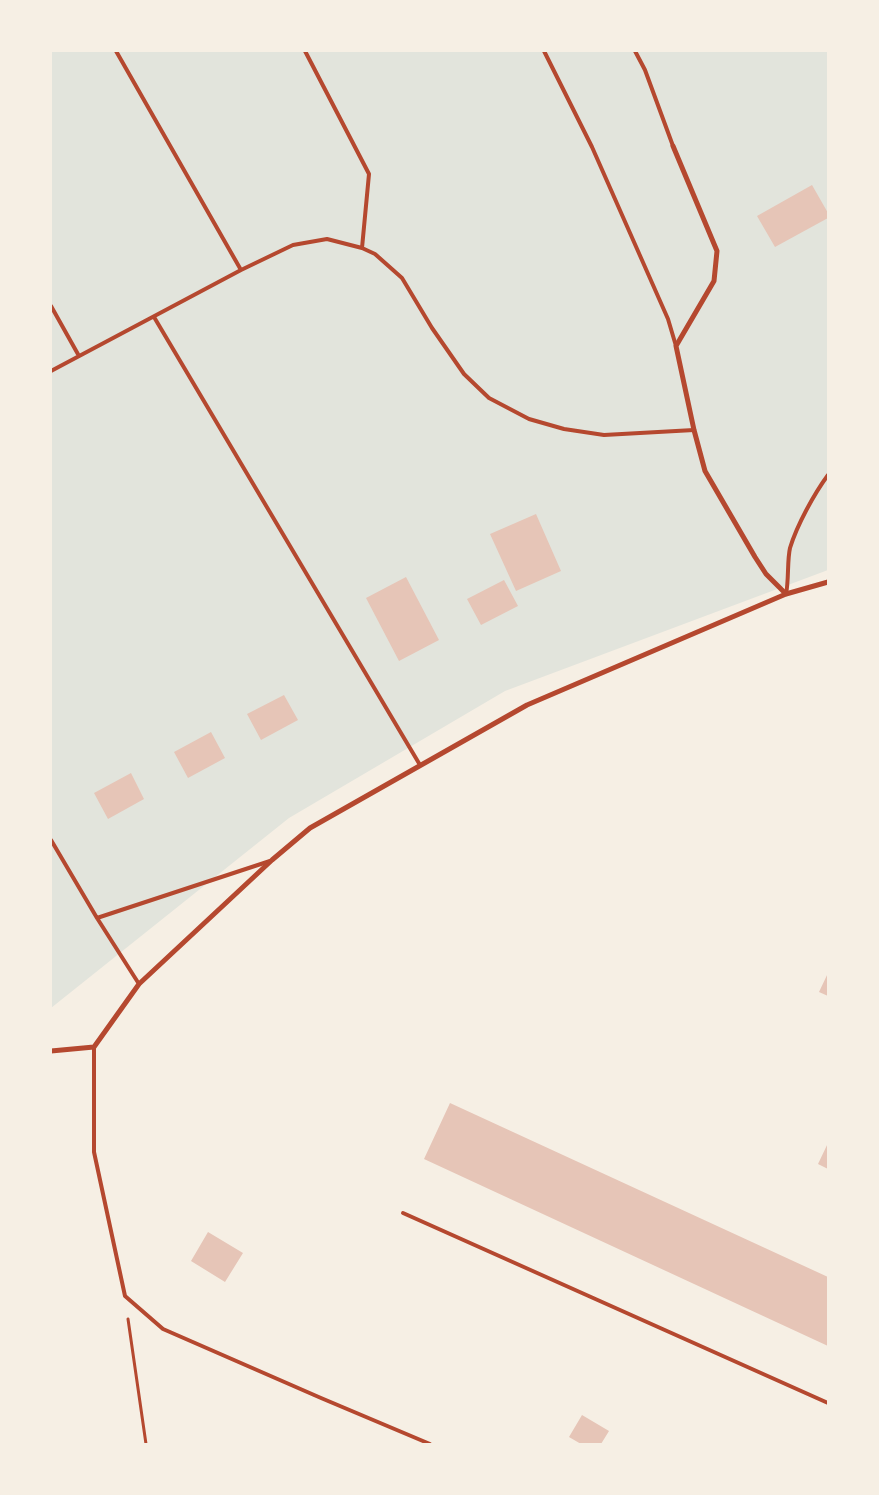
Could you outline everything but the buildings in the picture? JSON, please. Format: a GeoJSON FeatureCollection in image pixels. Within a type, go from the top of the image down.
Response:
{"type":"FeatureCollection","features":[{"type":"Feature","properties":{"kind":"street"},"geometry":{"type":"LineString","coordinates":[[673,146],[717,251],[714,281],[676,346],[694,430],[705,471],[766,574],[786,594]]}},
{"type":"Feature","properties":{"kind":"street"},"geometry":{"type":"LineString","coordinates":[[51,1051],[94,1047],[139,984],[272,860],[310,828],[527,705],[786,594],[828,582]]}},
{"type":"Feature","properties":{"kind":"lane"},"geometry":{"type":"LineString","coordinates":[[116,51],[241,270]]}},
{"type":"Feature","properties":{"kind":"lane"},"geometry":{"type":"LineString","coordinates":[[305,51],[369,174],[362,248]]}},
{"type":"Feature","properties":{"kind":"lane"},"geometry":{"type":"LineString","coordinates":[[544,51],[592,147],[668,319],[676,346]]}},
{"type":"Feature","properties":{"kind":"lane"},"geometry":{"type":"LineString","coordinates":[[635,51],[645,70],[673,146]]}},
{"type":"Feature","properties":{"kind":"lane"},"geometry":{"type":"LineString","coordinates":[[51,371],[241,270],[293,245],[327,239],[362,248],[375,254],[402,278],[432,328],[464,374],[489,398],[530,419],[564,429],[604,435],[694,430]]}},
{"type":"Feature","properties":{"kind":"lane"},"geometry":{"type":"LineString","coordinates":[[51,306],[78,356]]}},
{"type":"Feature","properties":{"kind":"lane"},"geometry":{"type":"LineString","coordinates":[[154,317],[420,765]]}},
{"type":"Feature","properties":{"kind":"lane"},"geometry":{"type":"LineString","coordinates":[[786,594],[790,549],[815,493],[828,475]]}},
{"type":"Feature","properties":{"kind":"lane"},"geometry":{"type":"LineString","coordinates":[[51,840],[96,918],[139,984]]}},
{"type":"Feature","properties":{"kind":"lane"},"geometry":{"type":"LineString","coordinates":[[96,918],[272,860]]}},
{"type":"Feature","properties":{"kind":"lane"},"geometry":{"type":"LineString","coordinates":[[94,1047],[94,1152],[125,1296],[163,1329],[430,1444]]}},
{"type":"Feature","properties":{"kind":"lane"},"geometry":{"type":"LineString","coordinates":[[403,1213],[828,1403]]}},
{"type":"Feature","properties":{"kind":"path"},"geometry":{"type":"LineString","coordinates":[[125,1296],[146,1444]]}},
{"type":"Feature","properties":{"kind":"shaded area"},"geometry":{"type":"Polygon","coordinates":[[[51,51],[828,51],[828,570],[505,691],[289,818],[51,1008],[51,51]]]}}]}
